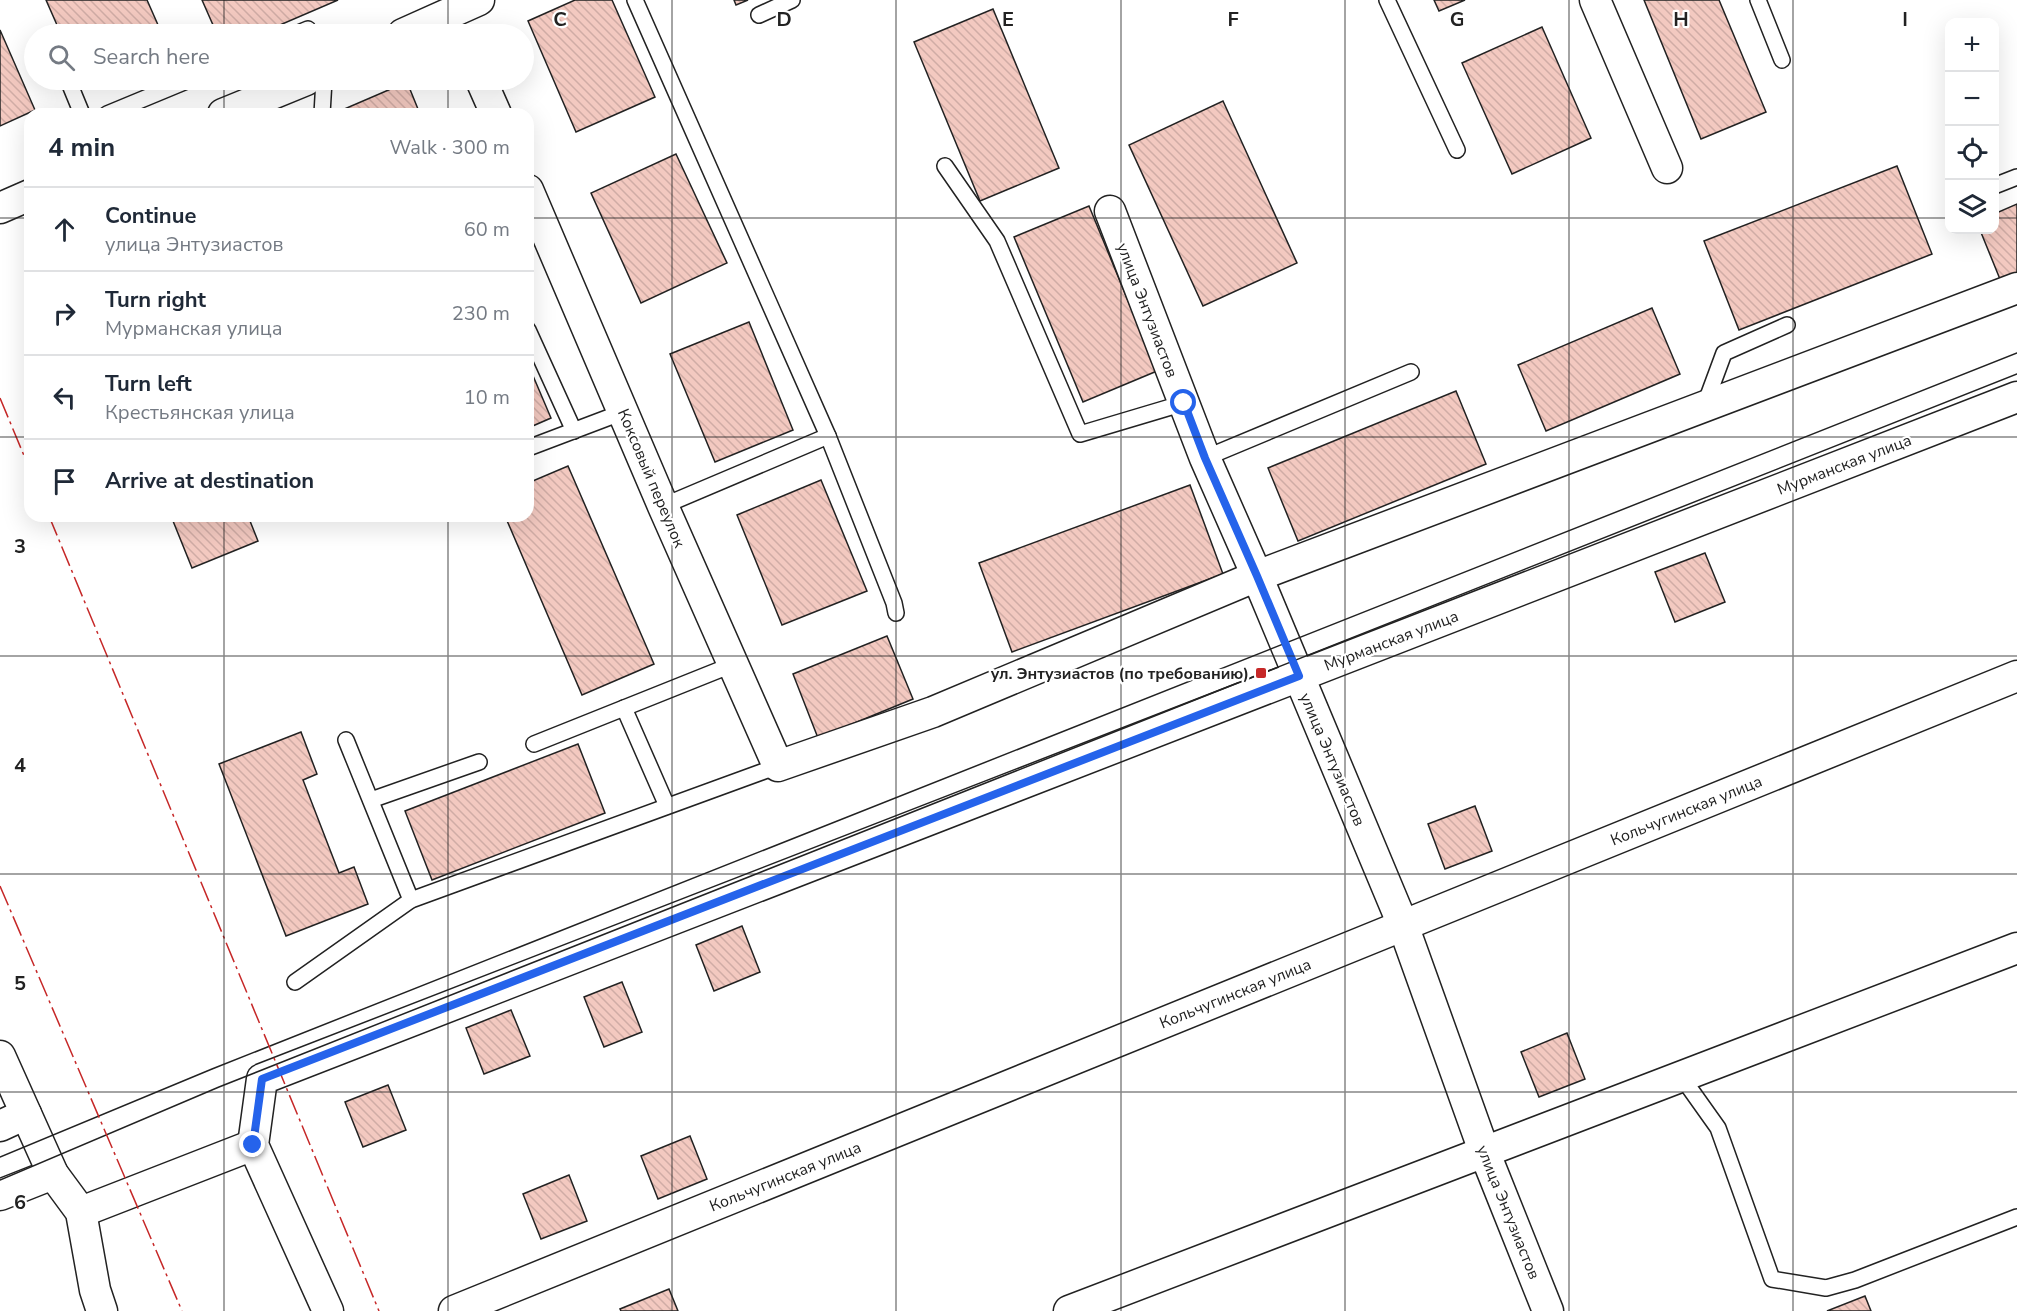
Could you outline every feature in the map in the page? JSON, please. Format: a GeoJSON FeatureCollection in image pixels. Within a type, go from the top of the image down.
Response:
{"type":"FeatureCollection","features":[{"type":"Feature","properties":{"kind":"street"},"geometry":{"type":"LineString","coordinates":[[430,24],[454,15],[480,0]]}},
{"type":"Feature","properties":{"kind":"street"},"geometry":{"type":"LineString","coordinates":[[1594,0],[1667,168]]}},
{"type":"Feature","properties":{"kind":"street"},"geometry":{"type":"LineString","coordinates":[[238,108],[282,90]]}},
{"type":"Feature","properties":{"kind":"street"},"geometry":{"type":"LineString","coordinates":[[485,90],[493,108]]}},
{"type":"Feature","properties":{"kind":"street"},"geometry":{"type":"LineString","coordinates":[[0,208],[24,198]]}},
{"type":"Feature","properties":{"kind":"street","name":"Коксовый переулок"},"geometry":{"type":"LineString","coordinates":[[534,204],[663,506],[778,766]]}},
{"type":"Feature","properties":{"kind":"street","name":"улица Энтузиастов"},"geometry":{"type":"LineString","coordinates":[[1110,211],[1205,458],[1257,576],[1403,925],[1484,1151],[1548,1311]]}},
{"type":"Feature","properties":{"kind":"street"},"geometry":{"type":"LineString","coordinates":[[778,766],[933,712],[1257,576],[2017,288]]}},
{"type":"Feature","properties":{"kind":"street","name":"Мурманская улица"},"geometry":{"type":"LineString","coordinates":[[253,1145],[262,1079],[2017,398]]}},
{"type":"Feature","properties":{"kind":"street","name":"Кольчугинская улица"},"geometry":{"type":"LineString","coordinates":[[454,1311],[2017,676]]}},
{"type":"Feature","properties":{"kind":"street"},"geometry":{"type":"LineString","coordinates":[[1069,1311],[2017,948]]}},
{"type":"Feature","properties":{"kind":"street"},"geometry":{"type":"LineString","coordinates":[[0,1056],[13,1120],[81,1212],[98,1300]]}},
{"type":"Feature","properties":{"kind":"street"},"geometry":{"type":"LineString","coordinates":[[81,1212],[253,1145],[328,1311]]}},
{"type":"Feature","properties":{"kind":"street"},"geometry":{"type":"LineString","coordinates":[[0,1195],[53,1174]]}},
{"type":"Feature","properties":{"kind":"lane"},"geometry":{"type":"LineString","coordinates":[[635,0],[828,436],[896,613]]}},
{"type":"Feature","properties":{"kind":"lane"},"geometry":{"type":"LineString","coordinates":[[759,15],[792,0]]}},
{"type":"Feature","properties":{"kind":"lane"},"geometry":{"type":"LineString","coordinates":[[1387,0],[1457,150]]}},
{"type":"Feature","properties":{"kind":"lane"},"geometry":{"type":"LineString","coordinates":[[1758,0],[1782,60]]}},
{"type":"Feature","properties":{"kind":"lane"},"geometry":{"type":"LineString","coordinates":[[72,90],[80,108]]}},
{"type":"Feature","properties":{"kind":"lane"},"geometry":{"type":"LineString","coordinates":[[121,108],[165,90]]}},
{"type":"Feature","properties":{"kind":"lane"},"geometry":{"type":"LineString","coordinates":[[322,108],[323,90]]}},
{"type":"Feature","properties":{"kind":"lane"},"geometry":{"type":"LineString","coordinates":[[945,166],[997,241],[1080,434],[1184,403]]}},
{"type":"Feature","properties":{"kind":"lane"},"geometry":{"type":"LineString","coordinates":[[1999,184],[2017,177]]}},
{"type":"Feature","properties":{"kind":"lane"},"geometry":{"type":"LineString","coordinates":[[1704,407],[1724,353],[1787,325]]}},
{"type":"Feature","properties":{"kind":"lane"},"geometry":{"type":"LineString","coordinates":[[534,343],[574,431]]}},
{"type":"Feature","properties":{"kind":"lane"},"geometry":{"type":"LineString","coordinates":[[1205,458],[1411,372]]}},
{"type":"Feature","properties":{"kind":"lane"},"geometry":{"type":"LineString","coordinates":[[534,446],[623,412]]}},
{"type":"Feature","properties":{"kind":"lane"},"geometry":{"type":"LineString","coordinates":[[663,506],[828,436]]}},
{"type":"Feature","properties":{"kind":"lane"},"geometry":{"type":"LineString","coordinates":[[534,744],[734,664]]}},
{"type":"Feature","properties":{"kind":"lane"},"geometry":{"type":"LineString","coordinates":[[624,708],[667,806]]}},
{"type":"Feature","properties":{"kind":"lane"},"geometry":{"type":"LineString","coordinates":[[346,740],[411,900]]}},
{"type":"Feature","properties":{"kind":"lane"},"geometry":{"type":"LineString","coordinates":[[371,801],[479,762]]}},
{"type":"Feature","properties":{"kind":"lane"},"geometry":{"type":"LineString","coordinates":[[295,982],[411,900],[778,766]]}},
{"type":"Feature","properties":{"kind":"lane"},"geometry":{"type":"LineString","coordinates":[[1682,1076],[1718,1128],[1772,1279],[1826,1288],[1855,1280],[2017,1217]]}},
{"type":"Feature","properties":{"kind":"building"},"geometry":{"type":"Polygon","coordinates":[[[46,0],[147,0],[158,24],[57,24],[46,0]]]}},
{"type":"Feature","properties":{"kind":"building"},"geometry":{"type":"Polygon","coordinates":[[[202,0],[338,0],[282,24],[213,24],[202,0]]]}},
{"type":"Feature","properties":{"kind":"building"},"geometry":{"type":"Polygon","coordinates":[[[575,0],[612,0],[655,97],[576,132],[534,35],[534,24],[529,24],[528,21],[575,0]]]}},
{"type":"Feature","properties":{"kind":"building"},"geometry":{"type":"Polygon","coordinates":[[[734,0],[748,0],[736,5],[734,0]]]}},
{"type":"Feature","properties":{"kind":"building"},"geometry":{"type":"Polygon","coordinates":[[[1434,0],[1465,0],[1439,11],[1434,0]]]}},
{"type":"Feature","properties":{"kind":"building"},"geometry":{"type":"Polygon","coordinates":[[[1644,0],[1719,0],[1766,112],[1701,139],[1644,0]]]}},
{"type":"Feature","properties":{"kind":"building"},"geometry":{"type":"Polygon","coordinates":[[[993,9],[1059,168],[980,201],[914,42],[993,9]]]}},
{"type":"Feature","properties":{"kind":"building"},"geometry":{"type":"Polygon","coordinates":[[[1542,27],[1591,138],[1512,174],[1462,63],[1542,27]]]}},
{"type":"Feature","properties":{"kind":"building"},"geometry":{"type":"Polygon","coordinates":[[[0,30],[24,85],[24,90],[26,90],[34,108],[24,108],[24,115],[0,126],[0,30]]]}},
{"type":"Feature","properties":{"kind":"building"},"geometry":{"type":"Polygon","coordinates":[[[388,90],[410,90],[418,108],[347,108],[388,90]]]}},
{"type":"Feature","properties":{"kind":"building"},"geometry":{"type":"Polygon","coordinates":[[[1223,101],[1297,263],[1203,306],[1129,145],[1223,101]]]}},
{"type":"Feature","properties":{"kind":"building"},"geometry":{"type":"Polygon","coordinates":[[[676,154],[727,263],[641,303],[591,193],[676,154]]]}},
{"type":"Feature","properties":{"kind":"building"},"geometry":{"type":"Polygon","coordinates":[[[1897,166],[1932,254],[1739,330],[1704,241],[1897,166]]]}},
{"type":"Feature","properties":{"kind":"building"},"geometry":{"type":"Polygon","coordinates":[[[2017,204],[2017,283],[2004,289],[1982,234],[1999,234],[1999,212],[2017,204]]]}},
{"type":"Feature","properties":{"kind":"building"},"geometry":{"type":"Polygon","coordinates":[[[1089,206],[1157,371],[1083,402],[1014,237],[1089,206]]]}},
{"type":"Feature","properties":{"kind":"building"},"geometry":{"type":"Polygon","coordinates":[[[1652,308],[1680,374],[1546,431],[1518,365],[1652,308]]]}},
{"type":"Feature","properties":{"kind":"building"},"geometry":{"type":"Polygon","coordinates":[[[749,322],[793,430],[715,462],[670,354],[749,322]]]}},
{"type":"Feature","properties":{"kind":"building"},"geometry":{"type":"Polygon","coordinates":[[[534,378],[551,418],[534,425],[534,378]]]}},
{"type":"Feature","properties":{"kind":"building"},"geometry":{"type":"Polygon","coordinates":[[[1456,391],[1486,464],[1298,541],[1268,468],[1456,391]]]}},
{"type":"Feature","properties":{"kind":"building"},"geometry":{"type":"Polygon","coordinates":[[[568,466],[654,664],[582,695],[508,522],[534,522],[534,480],[568,466]]]}},
{"type":"Feature","properties":{"kind":"building"},"geometry":{"type":"Polygon","coordinates":[[[821,480],[867,591],[782,625],[737,515],[821,480]]]}},
{"type":"Feature","properties":{"kind":"building"},"geometry":{"type":"Polygon","coordinates":[[[1190,485],[1223,574],[1012,652],[979,563],[1190,485]]]}},
{"type":"Feature","properties":{"kind":"building"},"geometry":{"type":"Polygon","coordinates":[[[173,522],[250,522],[258,541],[192,568],[173,522]]]}},
{"type":"Feature","properties":{"kind":"building"},"geometry":{"type":"Polygon","coordinates":[[[1705,553],[1725,602],[1675,622],[1655,572],[1705,553]]]}},
{"type":"Feature","properties":{"kind":"building"},"geometry":{"type":"Polygon","coordinates":[[[887,636],[913,699],[818,738],[793,674],[887,636]]]}},
{"type":"Feature","properties":{"kind":"building"},"geometry":{"type":"Polygon","coordinates":[[[301,732],[317,774],[303,780],[339,873],[354,867],[368,904],[286,936],[219,764],[301,732]]]}},
{"type":"Feature","properties":{"kind":"building"},"geometry":{"type":"Polygon","coordinates":[[[578,744],[605,813],[432,880],[405,811],[578,744]]]}},
{"type":"Feature","properties":{"kind":"building"},"geometry":{"type":"Polygon","coordinates":[[[1475,806],[1492,851],[1445,869],[1428,824],[1475,806]]]}},
{"type":"Feature","properties":{"kind":"building"},"geometry":{"type":"Polygon","coordinates":[[[742,926],[760,972],[714,991],[696,945],[742,926]]]}},
{"type":"Feature","properties":{"kind":"building"},"geometry":{"type":"Polygon","coordinates":[[[622,982],[642,1032],[604,1047],[584,997],[622,982]]]}},
{"type":"Feature","properties":{"kind":"building"},"geometry":{"type":"Polygon","coordinates":[[[511,1010],[530,1056],[484,1074],[466,1028],[511,1010]]]}},
{"type":"Feature","properties":{"kind":"building"},"geometry":{"type":"Polygon","coordinates":[[[1567,1033],[1585,1079],[1539,1097],[1521,1052],[1567,1033]]]}},
{"type":"Feature","properties":{"kind":"building"},"geometry":{"type":"Polygon","coordinates":[[[388,1085],[406,1130],[363,1147],[345,1102],[388,1085]]]}},
{"type":"Feature","properties":{"kind":"building"},"geometry":{"type":"Polygon","coordinates":[[[690,1136],[707,1179],[658,1199],[641,1156],[690,1136]]]}},
{"type":"Feature","properties":{"kind":"building"},"geometry":{"type":"Polygon","coordinates":[[[569,1175],[587,1221],[541,1239],[523,1194],[569,1175]]]}},
{"type":"Feature","properties":{"kind":"building"},"geometry":{"type":"Polygon","coordinates":[[[669,1289],[678,1311],[621,1311],[620,1309],[669,1289]]]}},
{"type":"Feature","properties":{"kind":"building"},"geometry":{"type":"Polygon","coordinates":[[[1865,1296],[1871,1311],[1827,1311],[1865,1296]]]}},
{"type":"Feature","properties":{"kind":"tram line"},"geometry":{"type":"LineString","coordinates":[[0,1157],[212,1069],[2017,353]]}},
{"type":"Feature","properties":{"kind":"tram line"},"geometry":{"type":"LineString","coordinates":[[0,1180],[219,1087],[2017,374]]}},
{"type":"Feature","properties":{"kind":"power"},"geometry":{"type":"LineString","coordinates":[[0,398],[24,456]]}},
{"type":"Feature","properties":{"kind":"power"},"geometry":{"type":"LineString","coordinates":[[51,522],[379,1311]]}},
{"type":"Feature","properties":{"kind":"power"},"geometry":{"type":"LineString","coordinates":[[0,886],[182,1311]]}},
{"type":"Feature","properties":{"kind":"place","name":"ул. Энтузиастов (по требованию)"},"geometry":{"type":"Point","coordinates":[1261,673]}},
{"type":"Feature","properties":{"kind":"route"},"geometry":{"type":"LineString","coordinates":[[253,1145],[262,1079],[1299,676],[1205,458],[1184,403]]}}]}
